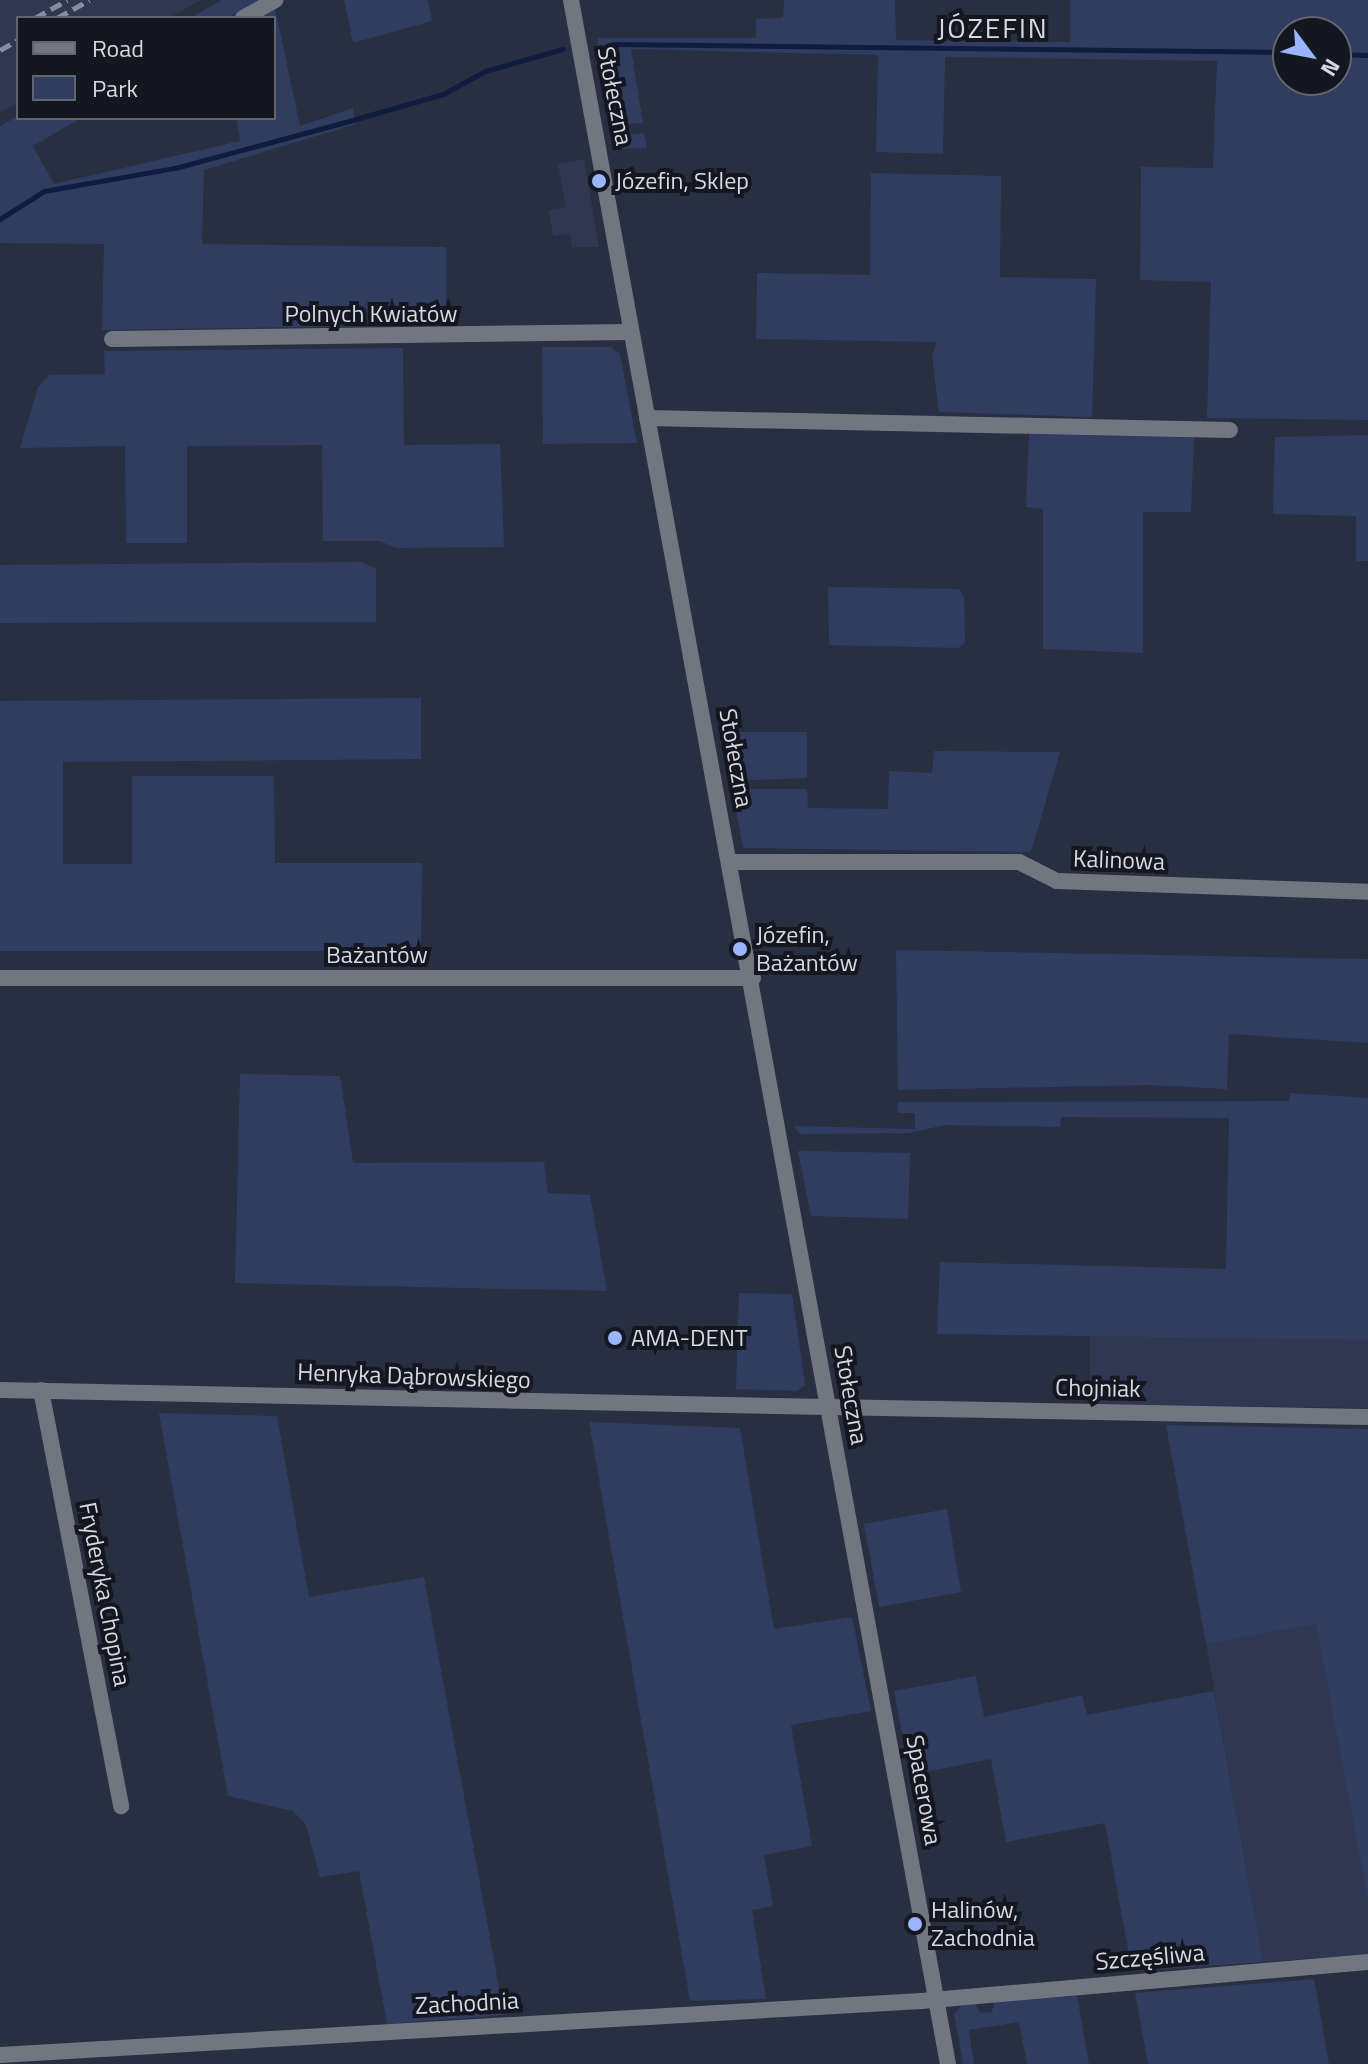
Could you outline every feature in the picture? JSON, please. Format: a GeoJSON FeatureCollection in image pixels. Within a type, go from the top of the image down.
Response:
{"type":"FeatureCollection","features":[{"type":"Feature","properties":{"kind":"street"},"geometry":{"type":"LineString","coordinates":[[247,16],[275,0]]}},
{"type":"Feature","properties":{"kind":"street","name":"Stołeczna"},"geometry":{"type":"LineString","coordinates":[[571,0],[603,158],[629,332],[753,978],[827,1407],[852,1524]]}},
{"type":"Feature","properties":{"kind":"street","name":"Polnych Kwiatów"},"geometry":{"type":"LineString","coordinates":[[112,339],[629,332]]}},
{"type":"Feature","properties":{"kind":"street"},"geometry":{"type":"LineString","coordinates":[[647,418],[1230,430]]}},
{"type":"Feature","properties":{"kind":"street","name":"Kalinowa"},"geometry":{"type":"LineString","coordinates":[[730,862],[1019,862],[1057,881],[1368,892]]}},
{"type":"Feature","properties":{"kind":"street","name":"Bażantów"},"geometry":{"type":"LineString","coordinates":[[0,978],[753,978]]}},
{"type":"Feature","properties":{"kind":"street","name":"Henryka Dąbrowskiego"},"geometry":{"type":"LineString","coordinates":[[0,1390],[827,1407]]}},
{"type":"Feature","properties":{"kind":"street","name":"Fryderyka Chopina"},"geometry":{"type":"LineString","coordinates":[[41,1390],[121,1806]]}},
{"type":"Feature","properties":{"kind":"street","name":"Chojniak"},"geometry":{"type":"LineString","coordinates":[[827,1407],[1368,1417]]}},
{"type":"Feature","properties":{"kind":"street","name":"Spacerowa"},"geometry":{"type":"LineString","coordinates":[[852,1524],[948,2064]]}},
{"type":"Feature","properties":{"kind":"street","name":"Szczęśliwa"},"geometry":{"type":"LineString","coordinates":[[937,1997],[1368,1962]]}},
{"type":"Feature","properties":{"kind":"street","name":"Zachodnia"},"geometry":{"type":"LineString","coordinates":[[0,2055],[937,1997]]}},
{"type":"Feature","properties":{"kind":"shaded area"},"geometry":{"type":"Polygon","coordinates":[[[0,0],[201,0],[173,16],[16,16],[16,104],[0,113],[0,0]]]}},
{"type":"Feature","properties":{"kind":"shaded area"},"geometry":{"type":"Polygon","coordinates":[[[584,159],[599,247],[572,247],[570,234],[553,236],[549,210],[566,207],[558,164],[584,159]]]}},
{"type":"Feature","properties":{"kind":"shaded area"},"geometry":{"type":"Polygon","coordinates":[[[1090,1336],[1368,1340],[1368,1408],[1090,1404],[1090,1336]]]}},
{"type":"Feature","properties":{"kind":"shaded area"},"geometry":{"type":"Polygon","coordinates":[[[1316,1624],[1368,1900],[1368,1954],[1263,1962],[1206,1644],[1316,1624]]]}},
{"type":"Feature","properties":{"kind":"green space"},"geometry":{"type":"Polygon","coordinates":[[[222,0],[259,0],[231,16],[194,16],[222,0]]]}},
{"type":"Feature","properties":{"kind":"green space"},"geometry":{"type":"Polygon","coordinates":[[[344,0],[428,0],[432,21],[353,43],[344,0]]]}},
{"type":"Feature","properties":{"kind":"green space"},"geometry":{"type":"Polygon","coordinates":[[[784,0],[895,0],[896,40],[1070,42],[1070,0],[1368,0],[1368,420],[1207,418],[1211,282],[1140,280],[1141,167],[1213,168],[1217,61],[945,57],[943,154],[876,152],[878,55],[631,49],[643,123],[612,125],[597,38],[756,38],[756,19],[783,18],[784,0]]]}},
{"type":"Feature","properties":{"kind":"green space"},"geometry":{"type":"Polygon","coordinates":[[[275,8],[300,126],[353,108],[356,124],[204,170],[202,244],[446,247],[446,325],[102,330],[104,244],[0,243],[0,126],[16,117],[16,120],[78,120],[33,146],[54,184],[240,141],[236,120],[276,120],[276,16],[261,16],[275,8]]]}},
{"type":"Feature","properties":{"kind":"green space"},"geometry":{"type":"Polygon","coordinates":[[[644,133],[647,148],[616,149],[614,136],[644,133]]]}},
{"type":"Feature","properties":{"kind":"green space"},"geometry":{"type":"Polygon","coordinates":[[[871,173],[1001,176],[1000,277],[1096,279],[1092,417],[939,412],[932,356],[937,342],[756,339],[757,273],[870,275],[871,173]]]}},
{"type":"Feature","properties":{"kind":"green space"},"geometry":{"type":"Polygon","coordinates":[[[542,347],[611,347],[620,354],[637,443],[543,444],[542,347]]]}},
{"type":"Feature","properties":{"kind":"green space"},"geometry":{"type":"Polygon","coordinates":[[[403,348],[404,445],[500,444],[504,547],[396,548],[380,541],[323,541],[322,445],[187,446],[187,543],[126,543],[125,446],[20,448],[38,387],[49,375],[105,374],[104,351],[403,348]]]}},
{"type":"Feature","properties":{"kind":"green space"},"geometry":{"type":"Polygon","coordinates":[[[1029,433],[1194,436],[1191,512],[1143,512],[1143,653],[1043,649],[1043,509],[1026,507],[1029,433]]]}},
{"type":"Feature","properties":{"kind":"green space"},"geometry":{"type":"Polygon","coordinates":[[[1368,435],[1368,561],[1356,561],[1356,516],[1273,514],[1275,437],[1368,435]]]}},
{"type":"Feature","properties":{"kind":"green space"},"geometry":{"type":"Polygon","coordinates":[[[361,562],[376,569],[376,622],[0,623],[0,565],[361,562]]]}},
{"type":"Feature","properties":{"kind":"green space"},"geometry":{"type":"Polygon","coordinates":[[[828,587],[959,589],[964,597],[965,643],[958,648],[829,645],[828,587]]]}},
{"type":"Feature","properties":{"kind":"green space"},"geometry":{"type":"Polygon","coordinates":[[[421,698],[421,759],[63,762],[63,864],[132,864],[132,776],[274,776],[275,863],[422,863],[421,951],[0,951],[0,701],[421,698]]]}},
{"type":"Feature","properties":{"kind":"green space"},"geometry":{"type":"Polygon","coordinates":[[[721,732],[807,732],[807,778],[730,781],[721,732]]]}},
{"type":"Feature","properties":{"kind":"green space"},"geometry":{"type":"Polygon","coordinates":[[[934,751],[1060,752],[1031,852],[743,848],[732,789],[807,789],[808,808],[888,809],[889,771],[932,773],[934,751]]]}},
{"type":"Feature","properties":{"kind":"green space"},"geometry":{"type":"Polygon","coordinates":[[[896,950],[1368,959],[1368,1043],[1229,1034],[1227,1089],[1150,1085],[898,1090],[896,950]]]}},
{"type":"Feature","properties":{"kind":"green space"},"geometry":{"type":"Polygon","coordinates":[[[240,1074],[340,1076],[353,1163],[544,1162],[548,1193],[590,1195],[607,1291],[235,1283],[240,1074]]]}},
{"type":"Feature","properties":{"kind":"green space"},"geometry":{"type":"Polygon","coordinates":[[[1290,1093],[1368,1098],[1368,1340],[937,1334],[940,1262],[1226,1269],[1229,1118],[1061,1117],[1060,1127],[945,1125],[909,1133],[800,1134],[794,1126],[915,1129],[915,1113],[898,1113],[898,1102],[1289,1101],[1290,1093]]]}},
{"type":"Feature","properties":{"kind":"green space"},"geometry":{"type":"Polygon","coordinates":[[[798,1151],[910,1153],[908,1219],[811,1216],[798,1151]]]}},
{"type":"Feature","properties":{"kind":"green space"},"geometry":{"type":"Polygon","coordinates":[[[739,1293],[792,1294],[805,1385],[797,1391],[736,1389],[739,1293]]]}},
{"type":"Feature","properties":{"kind":"green space"},"geometry":{"type":"Polygon","coordinates":[[[159,1413],[277,1416],[309,1597],[424,1577],[504,2015],[387,2024],[359,1871],[320,1877],[306,1825],[293,1811],[228,1796],[159,1413]]]}},
{"type":"Feature","properties":{"kind":"green space"},"geometry":{"type":"Polygon","coordinates":[[[589,1422],[740,1428],[774,1629],[852,1617],[871,1711],[791,1725],[812,1846],[764,1855],[773,1906],[752,1910],[766,1999],[690,2001],[589,1422]]]}},
{"type":"Feature","properties":{"kind":"green space"},"geometry":{"type":"Polygon","coordinates":[[[1166,1425],[1368,1429],[1368,1901],[1316,1624],[1206,1644],[1166,1425]]]}},
{"type":"Feature","properties":{"kind":"green space"},"geometry":{"type":"Polygon","coordinates":[[[947,1509],[961,1592],[879,1607],[864,1524],[947,1509]]]}},
{"type":"Feature","properties":{"kind":"green space"},"geometry":{"type":"Polygon","coordinates":[[[976,1676],[984,1717],[1082,1695],[1087,1715],[1214,1691],[1263,1962],[1132,1971],[1105,1823],[1006,1842],[991,1759],[910,1775],[894,1691],[976,1676]]]}},
{"type":"Feature","properties":{"kind":"green space"},"geometry":{"type":"Polygon","coordinates":[[[1314,1979],[1329,2064],[1148,2064],[1135,1993],[1314,1979]]]}},
{"type":"Feature","properties":{"kind":"green space"},"geometry":{"type":"Polygon","coordinates":[[[1077,1996],[1089,2064],[1027,2064],[1019,2022],[969,2030],[974,2064],[963,2064],[954,2014],[963,2004],[975,2003],[980,2013],[992,2012],[994,2002],[1077,1996]]]}},
{"type":"Feature","properties":{"kind":"waterway"},"geometry":{"type":"LineString","coordinates":[[613,44],[1272,52]]}},
{"type":"Feature","properties":{"kind":"waterway"},"geometry":{"type":"LineString","coordinates":[[0,219],[44,191],[175,168],[356,119],[443,94],[485,71],[563,49]]}},
{"type":"Feature","properties":{"kind":"waterway"},"geometry":{"type":"LineString","coordinates":[[1352,54],[1368,55]]}},
{"type":"Feature","properties":{"kind":"railway"},"geometry":{"type":"LineString","coordinates":[[39,16],[67,0]]}},
{"type":"Feature","properties":{"kind":"railway"},"geometry":{"type":"LineString","coordinates":[[61,16],[89,0]]}},
{"type":"Feature","properties":{"kind":"railway"},"geometry":{"type":"LineString","coordinates":[[0,50],[16,41]]}},
{"type":"Feature","properties":{"kind":"place","name":"Józefin, Sklep"},"geometry":{"type":"Point","coordinates":[599,181]}},
{"type":"Feature","properties":{"kind":"place","name":"Józefin, Bażantów"},"geometry":{"type":"Point","coordinates":[740,949]}},
{"type":"Feature","properties":{"kind":"place","name":"AMA-DENT"},"geometry":{"type":"Point","coordinates":[615,1338]}},
{"type":"Feature","properties":{"kind":"place","name":"Halinów, Zachodnia"},"geometry":{"type":"Point","coordinates":[915,1924]}},
{"type":"Feature","properties":{"kind":"district","name":"JÓZEFIN"},"geometry":{"type":"Point","coordinates":[993,28]}}]}
